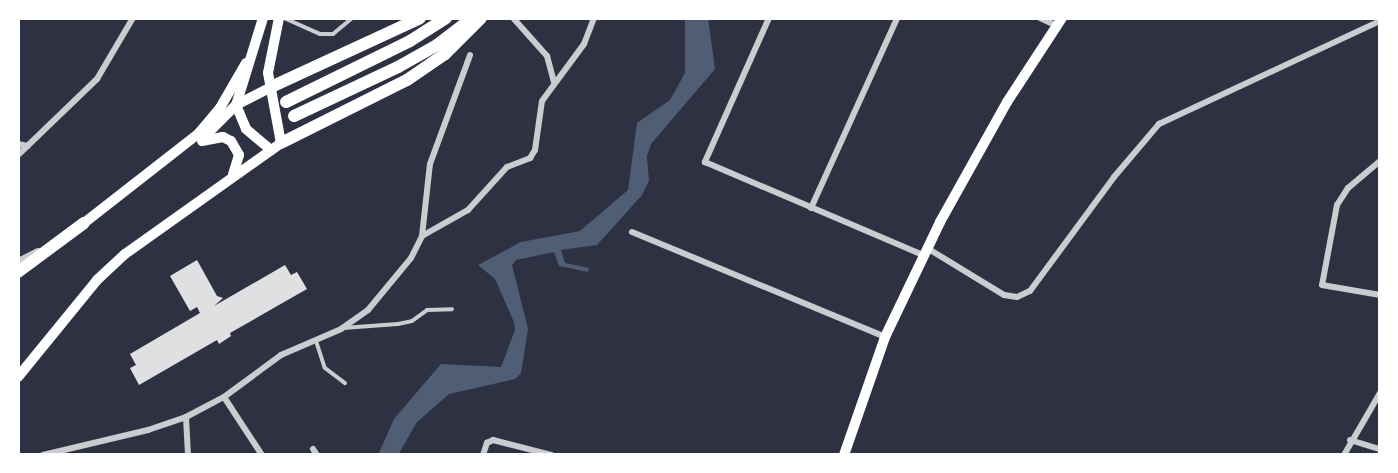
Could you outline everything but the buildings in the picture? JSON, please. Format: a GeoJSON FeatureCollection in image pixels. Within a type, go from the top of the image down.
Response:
{"type":"FeatureCollection","features":[{"type":"Feature","properties":{"kind":"highway"},"geometry":{"type":"LineString","coordinates":[[271,87],[420,18]]}},
{"type":"Feature","properties":{"kind":"highway"},"geometry":{"type":"LineString","coordinates":[[286,102],[410,41],[446,18]]}},
{"type":"Feature","properties":{"kind":"highway"},"geometry":{"type":"LineString","coordinates":[[294,116],[398,67],[437,45],[472,18]]}},
{"type":"Feature","properties":{"kind":"highway"},"geometry":{"type":"LineString","coordinates":[[276,146],[407,80],[445,54],[482,18]]}},
{"type":"Feature","properties":{"kind":"highway"},"geometry":{"type":"LineString","coordinates":[[18,272],[84,223]]}},
{"type":"Feature","properties":{"kind":"main road"},"geometry":{"type":"LineString","coordinates":[[263,18],[246,63],[236,105],[246,129],[276,146]]}},
{"type":"Feature","properties":{"kind":"main road"},"geometry":{"type":"LineString","coordinates":[[276,146],[267,66],[279,18]]}},
{"type":"Feature","properties":{"kind":"main road"},"geometry":{"type":"LineString","coordinates":[[844,455],[885,337],[925,252],[1007,102],[1059,22]]}},
{"type":"Feature","properties":{"kind":"main road"},"geometry":{"type":"LineString","coordinates":[[164,164],[214,116],[246,63]]}},
{"type":"Feature","properties":{"kind":"main road"},"geometry":{"type":"LineString","coordinates":[[84,223],[164,164],[199,142],[236,105],[271,87]]}},
{"type":"Feature","properties":{"kind":"main road"},"geometry":{"type":"LineString","coordinates":[[199,142],[218,137],[231,141],[239,155],[232,175]]}},
{"type":"Feature","properties":{"kind":"main road"},"geometry":{"type":"LineString","coordinates":[[18,377],[97,280],[125,254],[232,175],[276,146]]}},
{"type":"Feature","properties":{"kind":"street"},"geometry":{"type":"LineString","coordinates":[[18,155],[97,79],[133,18]]}},
{"type":"Feature","properties":{"kind":"street"},"geometry":{"type":"LineString","coordinates":[[514,18],[547,56],[554,82]]}},
{"type":"Feature","properties":{"kind":"street"},"geometry":{"type":"LineString","coordinates":[[422,236],[468,210],[507,167],[530,159],[535,150],[542,100],[584,44],[594,18]]}},
{"type":"Feature","properties":{"kind":"street"},"geometry":{"type":"LineString","coordinates":[[769,18],[705,162],[811,208],[925,252],[1004,295],[1017,297],[1030,291],[1114,177],[1159,124],[1380,21]]}},
{"type":"Feature","properties":{"kind":"street"},"geometry":{"type":"LineString","coordinates":[[811,208],[897,18]]}},
{"type":"Feature","properties":{"kind":"street"},"geometry":{"type":"LineString","coordinates":[[1040,18],[1059,22]]}},
{"type":"Feature","properties":{"kind":"street"},"geometry":{"type":"LineString","coordinates":[[42,455],[148,430],[186,417],[224,397],[281,356],[341,328],[368,310],[411,258],[422,236],[430,164],[470,55]]}},
{"type":"Feature","properties":{"kind":"street"},"geometry":{"type":"LineString","coordinates":[[18,144],[28,146]]}},
{"type":"Feature","properties":{"kind":"street"},"geometry":{"type":"LineString","coordinates":[[1380,161],[1348,188],[1337,205],[1322,285],[1380,294]]}},
{"type":"Feature","properties":{"kind":"street"},"geometry":{"type":"LineString","coordinates":[[18,262],[84,223]]}},
{"type":"Feature","properties":{"kind":"street"},"geometry":{"type":"LineString","coordinates":[[632,232],[885,337]]}},
{"type":"Feature","properties":{"kind":"street"},"geometry":{"type":"LineString","coordinates":[[1344,455],[1350,440],[1380,393]]}},
{"type":"Feature","properties":{"kind":"street"},"geometry":{"type":"LineString","coordinates":[[224,397],[262,455]]}},
{"type":"Feature","properties":{"kind":"street"},"geometry":{"type":"LineString","coordinates":[[186,417],[188,455]]}},
{"type":"Feature","properties":{"kind":"street"},"geometry":{"type":"LineString","coordinates":[[483,455],[487,443],[493,440],[552,455]]}},
{"type":"Feature","properties":{"kind":"street"},"geometry":{"type":"LineString","coordinates":[[1350,440],[1380,449]]}},
{"type":"Feature","properties":{"kind":"lane"},"geometry":{"type":"LineString","coordinates":[[284,18],[320,34],[333,34],[352,18]]}},
{"type":"Feature","properties":{"kind":"lane"},"geometry":{"type":"LineString","coordinates":[[341,328],[398,324],[412,321],[428,310],[452,309]]}},
{"type":"Feature","properties":{"kind":"lane"},"geometry":{"type":"LineString","coordinates":[[316,341],[325,368],[345,383]]}},
{"type":"Feature","properties":{"kind":"water"},"geometry":{"type":"Polygon","coordinates":[[[685,18],[708,18],[715,69],[651,144],[647,156],[649,181],[642,195],[597,245],[561,250],[565,263],[589,268],[588,272],[559,266],[554,252],[516,260],[512,265],[528,329],[521,373],[515,379],[449,394],[417,422],[398,455],[378,455],[394,419],[441,364],[501,367],[515,330],[514,322],[495,279],[478,265],[521,242],[580,231],[628,190],[637,123],[670,100],[685,73],[685,18]]]}}]}
